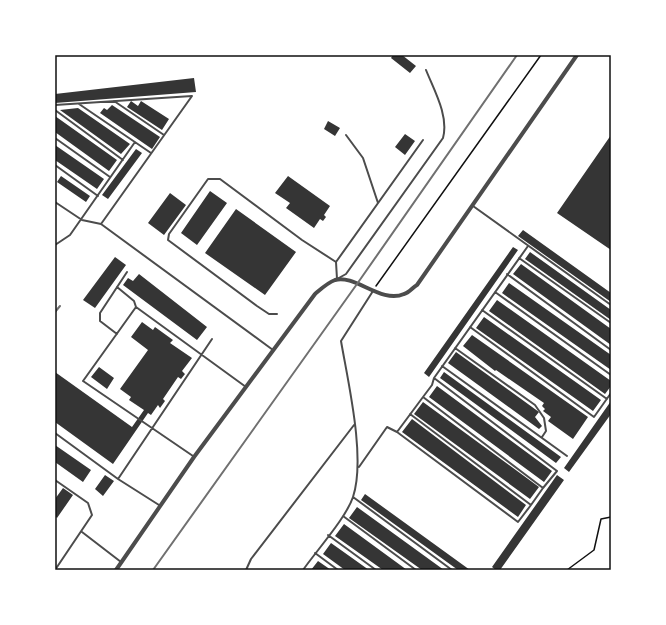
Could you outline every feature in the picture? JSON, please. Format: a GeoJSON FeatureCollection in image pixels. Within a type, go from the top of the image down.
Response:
{"type":"FeatureCollection","features":[{"type":"Feature","properties":{"kind":"street"},"geometry":{"type":"LineString","coordinates":[[116,570],[159,505],[247,388],[315,294],[327,284],[337,280],[352,282],[373,291],[388,295],[404,295],[417,285],[577,55]]}},
{"type":"Feature","properties":{"kind":"lane"},"geometry":{"type":"LineString","coordinates":[[337,280],[346,274],[443,138],[446,127],[444,117],[426,70]]}},
{"type":"Feature","properties":{"kind":"lane"},"geometry":{"type":"LineString","coordinates":[[55,105],[192,96],[101,224]]}},
{"type":"Feature","properties":{"kind":"lane"},"geometry":{"type":"LineString","coordinates":[[113,101],[164,135]]}},
{"type":"Feature","properties":{"kind":"lane"},"geometry":{"type":"LineString","coordinates":[[78,104],[151,153]]}},
{"type":"Feature","properties":{"kind":"lane"},"geometry":{"type":"LineString","coordinates":[[55,110],[122,160]]}},
{"type":"Feature","properties":{"kind":"lane"},"geometry":{"type":"LineString","coordinates":[[346,135],[363,158],[378,202]]}},
{"type":"Feature","properties":{"kind":"lane"},"geometry":{"type":"LineString","coordinates":[[55,138],[110,177]]}},
{"type":"Feature","properties":{"kind":"lane"},"geometry":{"type":"LineString","coordinates":[[337,280],[336,262],[423,140]]}},
{"type":"Feature","properties":{"kind":"lane"},"geometry":{"type":"LineString","coordinates":[[55,245],[70,235],[82,220],[135,142]]}},
{"type":"Feature","properties":{"kind":"lane"},"geometry":{"type":"LineString","coordinates":[[55,165],[98,196]]}},
{"type":"Feature","properties":{"kind":"lane"},"geometry":{"type":"LineString","coordinates":[[277,314],[269,314],[168,240],[169,234],[208,179],[220,179],[302,240],[336,262]]}},
{"type":"Feature","properties":{"kind":"lane"},"geometry":{"type":"LineString","coordinates":[[55,202],[82,220],[101,224],[274,351]]}},
{"type":"Feature","properties":{"kind":"lane"},"geometry":{"type":"LineString","coordinates":[[473,206],[611,305]]}},
{"type":"Feature","properties":{"kind":"lane"},"geometry":{"type":"LineString","coordinates":[[397,432],[432,385],[434,378],[442,366],[528,246]]}},
{"type":"Feature","properties":{"kind":"lane"},"geometry":{"type":"LineString","coordinates":[[519,258],[611,323]]}},
{"type":"Feature","properties":{"kind":"lane"},"geometry":{"type":"LineString","coordinates":[[117,334],[100,321],[100,313],[127,272]]}},
{"type":"Feature","properties":{"kind":"lane"},"geometry":{"type":"LineString","coordinates":[[508,274],[611,350]]}},
{"type":"Feature","properties":{"kind":"lane"},"geometry":{"type":"LineString","coordinates":[[117,287],[134,300],[136,307],[247,388]]}},
{"type":"Feature","properties":{"kind":"lane"},"geometry":{"type":"LineString","coordinates":[[303,570],[343,516],[353,497],[358,468],[354,425],[341,341],[373,291]]}},
{"type":"Feature","properties":{"kind":"lane"},"geometry":{"type":"LineString","coordinates":[[495,292],[611,375]]}},
{"type":"Feature","properties":{"kind":"lane"},"geometry":{"type":"LineString","coordinates":[[136,307],[83,382],[194,457]]}},
{"type":"Feature","properties":{"kind":"lane"},"geometry":{"type":"LineString","coordinates":[[482,310],[607,399]]}},
{"type":"Feature","properties":{"kind":"lane"},"geometry":{"type":"LineString","coordinates":[[470,327],[594,417],[611,393]]}},
{"type":"Feature","properties":{"kind":"lane"},"geometry":{"type":"LineString","coordinates":[[118,479],[212,339]]}},
{"type":"Feature","properties":{"kind":"lane"},"geometry":{"type":"LineString","coordinates":[[455,348],[535,405],[544,418],[546,431],[542,437]]}},
{"type":"Feature","properties":{"kind":"lane"},"geometry":{"type":"LineString","coordinates":[[442,366],[567,456]]}},
{"type":"Feature","properties":{"kind":"lane"},"geometry":{"type":"LineString","coordinates":[[358,468],[387,427],[397,432],[518,522],[557,470],[434,378]]}},
{"type":"Feature","properties":{"kind":"lane"},"geometry":{"type":"LineString","coordinates":[[423,396],[543,488]]}},
{"type":"Feature","properties":{"kind":"lane"},"geometry":{"type":"LineString","coordinates":[[410,414],[531,505]]}},
{"type":"Feature","properties":{"kind":"lane"},"geometry":{"type":"LineString","coordinates":[[246,570],[251,559],[354,425]]}},
{"type":"Feature","properties":{"kind":"lane"},"geometry":{"type":"LineString","coordinates":[[55,433],[118,479],[159,505]]}},
{"type":"Feature","properties":{"kind":"lane"},"geometry":{"type":"LineString","coordinates":[[55,480],[88,503],[92,515],[55,570]]}},
{"type":"Feature","properties":{"kind":"lane"},"geometry":{"type":"LineString","coordinates":[[353,497],[452,570]]}},
{"type":"Feature","properties":{"kind":"lane"},"geometry":{"type":"LineString","coordinates":[[343,516],[416,570]]}},
{"type":"Feature","properties":{"kind":"lane"},"geometry":{"type":"LineString","coordinates":[[82,532],[121,562]]}},
{"type":"Feature","properties":{"kind":"lane"},"geometry":{"type":"LineString","coordinates":[[328,535],[376,570]]}},
{"type":"Feature","properties":{"kind":"lane"},"geometry":{"type":"LineString","coordinates":[[315,553],[338,570]]}},
{"type":"Feature","properties":{"kind":"path"},"geometry":{"type":"LineString","coordinates":[[373,291],[541,55]]}},
{"type":"Feature","properties":{"kind":"path"},"geometry":{"type":"LineString","coordinates":[[567,570],[594,550],[601,519],[611,517]]}},
{"type":"Feature","properties":{"kind":"building"},"geometry":{"type":"Polygon","coordinates":[[[393,55],[402,55],[416,66],[410,73],[391,58],[393,55]]]}},
{"type":"Feature","properties":{"kind":"building"},"geometry":{"type":"Polygon","coordinates":[[[194,78],[196,92],[55,103],[55,94],[194,78]]]}},
{"type":"Feature","properties":{"kind":"building"},"geometry":{"type":"Polygon","coordinates":[[[131,101],[138,106],[141,101],[169,119],[162,130],[127,107],[131,101]]]}},
{"type":"Feature","properties":{"kind":"building"},"geometry":{"type":"Polygon","coordinates":[[[112,105],[160,137],[152,149],[100,113],[104,108],[107,110],[112,105]]]}},
{"type":"Feature","properties":{"kind":"building"},"geometry":{"type":"Polygon","coordinates":[[[78,108],[130,144],[121,154],[60,110],[78,108]]]}},
{"type":"Feature","properties":{"kind":"building"},"geometry":{"type":"Polygon","coordinates":[[[55,116],[117,160],[109,171],[55,132],[55,116]]]}},
{"type":"Feature","properties":{"kind":"building"},"geometry":{"type":"Polygon","coordinates":[[[328,121],[340,128],[335,136],[324,129],[328,121]]]}},
{"type":"Feature","properties":{"kind":"building"},"geometry":{"type":"Polygon","coordinates":[[[405,134],[415,141],[405,155],[395,147],[405,134]]]}},
{"type":"Feature","properties":{"kind":"building"},"geometry":{"type":"Polygon","coordinates":[[[611,135],[611,250],[557,213],[611,135]]]}},
{"type":"Feature","properties":{"kind":"building"},"geometry":{"type":"Polygon","coordinates":[[[55,145],[104,179],[97,189],[55,160],[55,145]]]}},
{"type":"Feature","properties":{"kind":"building"},"geometry":{"type":"Polygon","coordinates":[[[136,149],[142,153],[108,199],[102,195],[136,149]]]}},
{"type":"Feature","properties":{"kind":"building"},"geometry":{"type":"Polygon","coordinates":[[[61,176],[90,196],[86,202],[57,182],[61,176]]]}},
{"type":"Feature","properties":{"kind":"building"},"geometry":{"type":"Polygon","coordinates":[[[288,176],[330,206],[324,215],[326,217],[323,221],[320,219],[314,228],[286,208],[290,203],[275,193],[288,176]]]}},
{"type":"Feature","properties":{"kind":"building"},"geometry":{"type":"Polygon","coordinates":[[[210,191],[227,203],[197,245],[181,233],[210,191]]]}},
{"type":"Feature","properties":{"kind":"building"},"geometry":{"type":"Polygon","coordinates":[[[170,193],[186,205],[164,235],[148,223],[170,193]]]}},
{"type":"Feature","properties":{"kind":"building"},"geometry":{"type":"Polygon","coordinates":[[[236,209],[296,252],[265,295],[205,253],[236,209]]]}},
{"type":"Feature","properties":{"kind":"building"},"geometry":{"type":"Polygon","coordinates":[[[523,230],[611,293],[611,302],[518,236],[523,230]]]}},
{"type":"Feature","properties":{"kind":"building"},"geometry":{"type":"Polygon","coordinates":[[[513,247],[518,250],[429,377],[424,373],[513,247]]]}},
{"type":"Feature","properties":{"kind":"building"},"geometry":{"type":"Polygon","coordinates":[[[530,252],[611,310],[611,320],[525,259],[530,252]]]}},
{"type":"Feature","properties":{"kind":"building"},"geometry":{"type":"Polygon","coordinates":[[[115,257],[126,265],[95,308],[83,300],[115,257]]]}},
{"type":"Feature","properties":{"kind":"building"},"geometry":{"type":"Polygon","coordinates":[[[521,264],[611,329],[611,345],[513,274],[521,264]]]}},
{"type":"Feature","properties":{"kind":"building"},"geometry":{"type":"Polygon","coordinates":[[[139,274],[207,327],[197,340],[123,285],[128,278],[133,281],[139,274]]]}},
{"type":"Feature","properties":{"kind":"building"},"geometry":{"type":"Polygon","coordinates":[[[509,283],[611,355],[611,370],[502,293],[509,283]]]}},
{"type":"Feature","properties":{"kind":"building"},"geometry":{"type":"Polygon","coordinates":[[[497,300],[611,381],[611,386],[605,394],[489,311],[497,300]]]}},
{"type":"Feature","properties":{"kind":"building"},"geometry":{"type":"Polygon","coordinates":[[[484,317],[601,400],[593,411],[476,328],[484,317]]]}},
{"type":"Feature","properties":{"kind":"building"},"geometry":{"type":"Polygon","coordinates":[[[142,322],[153,330],[155,327],[173,340],[170,343],[192,358],[182,371],[185,374],[181,379],[178,377],[163,399],[165,401],[160,408],[158,405],[151,415],[148,413],[113,464],[55,422],[55,372],[132,427],[144,410],[129,400],[131,397],[120,389],[148,350],[131,337],[142,322]]]}},
{"type":"Feature","properties":{"kind":"building"},"geometry":{"type":"Polygon","coordinates":[[[472,335],[588,417],[573,439],[548,421],[551,417],[543,411],[545,409],[542,406],[544,403],[496,370],[495,371],[463,346],[472,335]]]}},
{"type":"Feature","properties":{"kind":"building"},"geometry":{"type":"Polygon","coordinates":[[[456,352],[539,412],[535,417],[542,426],[539,429],[448,363],[456,352]]]}},
{"type":"Feature","properties":{"kind":"building"},"geometry":{"type":"Polygon","coordinates":[[[99,367],[114,378],[107,389],[91,377],[99,367]]]}},
{"type":"Feature","properties":{"kind":"building"},"geometry":{"type":"Polygon","coordinates":[[[444,372],[561,457],[556,463],[440,378],[444,372]]]}},
{"type":"Feature","properties":{"kind":"building"},"geometry":{"type":"Polygon","coordinates":[[[437,386],[552,471],[544,482],[429,397],[437,386]]]}},
{"type":"Feature","properties":{"kind":"building"},"geometry":{"type":"Polygon","coordinates":[[[611,401],[611,414],[569,472],[564,468],[611,401]]]}},
{"type":"Feature","properties":{"kind":"building"},"geometry":{"type":"Polygon","coordinates":[[[423,402],[539,487],[530,499],[414,414],[423,402]]]}},
{"type":"Feature","properties":{"kind":"building"},"geometry":{"type":"Polygon","coordinates":[[[412,419],[526,505],[518,517],[402,432],[412,419]]]}},
{"type":"Feature","properties":{"kind":"building"},"geometry":{"type":"Polygon","coordinates":[[[55,445],[91,470],[83,482],[55,462],[55,445]]]}},
{"type":"Feature","properties":{"kind":"building"},"geometry":{"type":"Polygon","coordinates":[[[105,475],[114,481],[103,496],[95,489],[105,475]]]}},
{"type":"Feature","properties":{"kind":"building"},"geometry":{"type":"Polygon","coordinates":[[[557,475],[564,480],[500,570],[496,570],[492,567],[557,475]]]}},
{"type":"Feature","properties":{"kind":"building"},"geometry":{"type":"Polygon","coordinates":[[[63,488],[73,495],[57,518],[55,516],[55,499],[63,488]]]}},
{"type":"Feature","properties":{"kind":"building"},"geometry":{"type":"Polygon","coordinates":[[[365,494],[470,570],[458,570],[361,500],[365,494]]]}},
{"type":"Feature","properties":{"kind":"building"},"geometry":{"type":"Polygon","coordinates":[[[357,507],[444,570],[422,570],[349,518],[357,507]]]}},
{"type":"Feature","properties":{"kind":"building"},"geometry":{"type":"Polygon","coordinates":[[[344,524],[407,570],[383,570],[335,536],[344,524]]]}},
{"type":"Feature","properties":{"kind":"building"},"geometry":{"type":"Polygon","coordinates":[[[331,543],[369,570],[345,570],[323,554],[331,543]]]}},
{"type":"Feature","properties":{"kind":"building"},"geometry":{"type":"Polygon","coordinates":[[[318,561],[331,570],[311,570],[318,561]]]}},
{"type":"Feature","properties":{"kind":"railway"},"geometry":{"type":"LineString","coordinates":[[153,570],[357,284],[517,55]]}},
{"type":"Feature","properties":{"kind":"railway"},"geometry":{"type":"LineString","coordinates":[[55,312],[60,306]]}}]}
